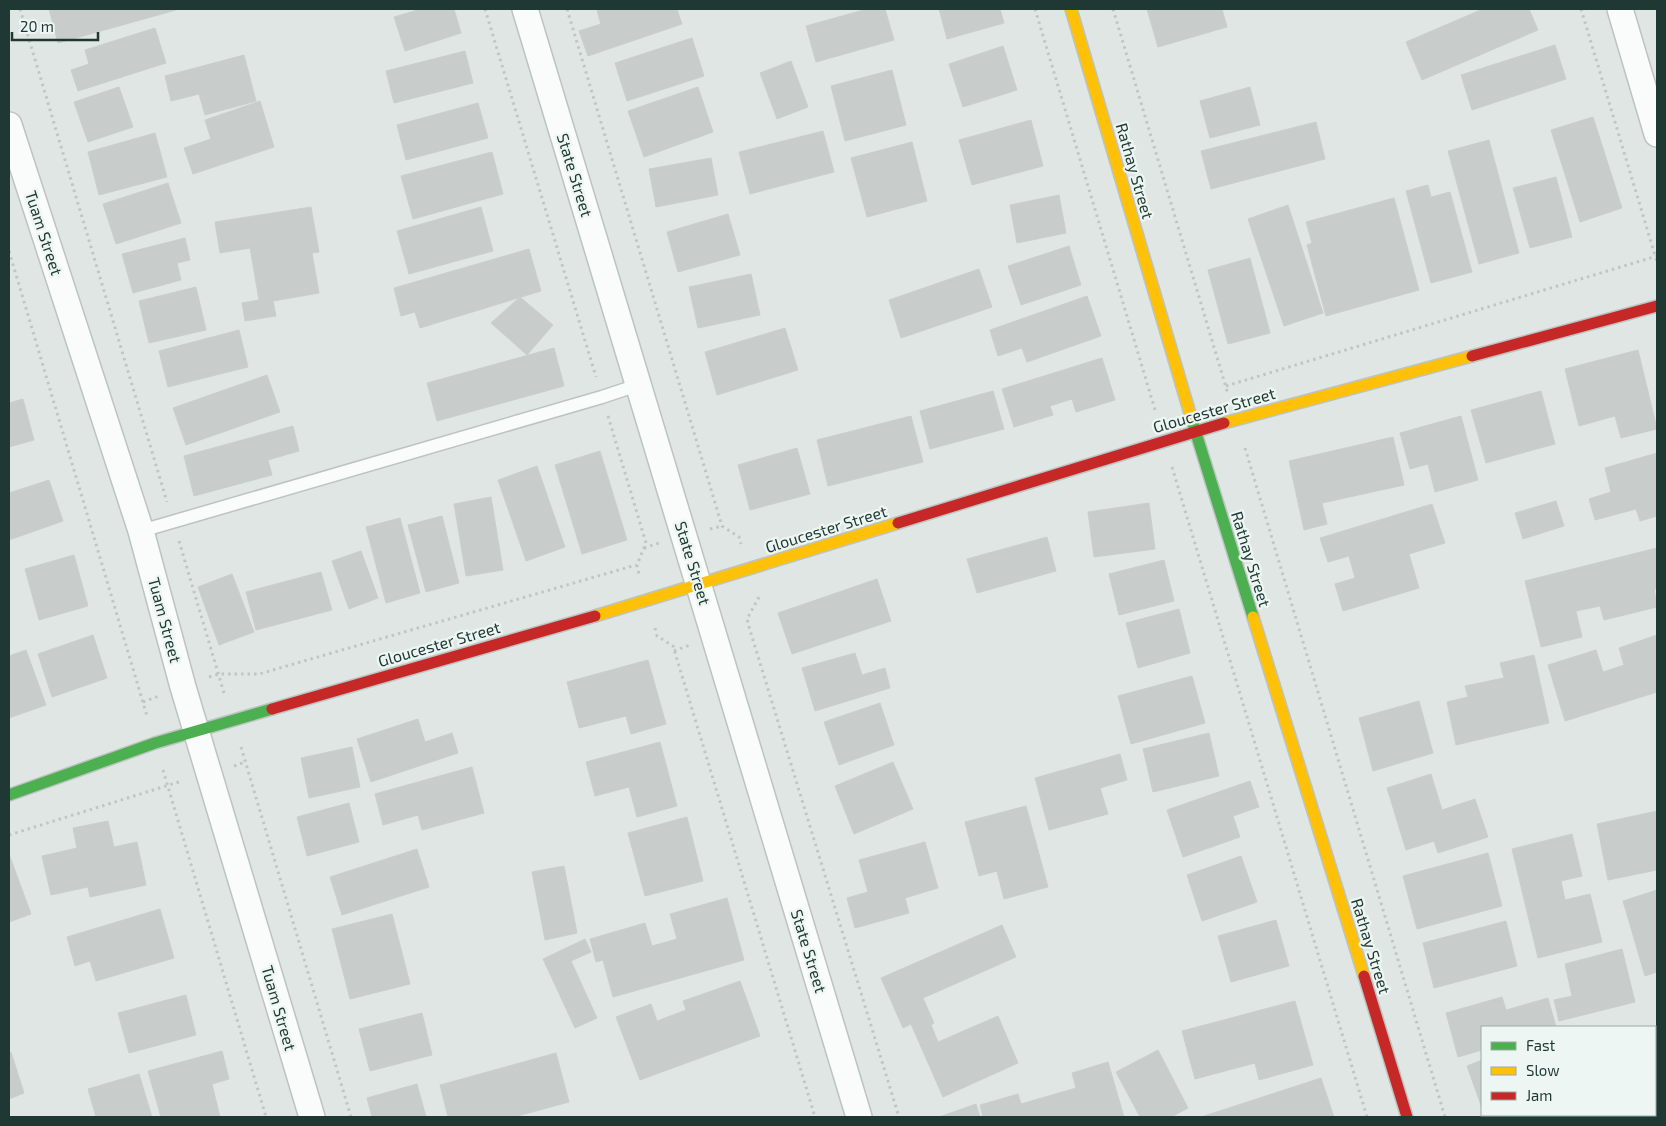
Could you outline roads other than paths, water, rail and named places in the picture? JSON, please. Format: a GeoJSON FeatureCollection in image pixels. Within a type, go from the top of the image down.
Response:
{"type":"FeatureCollection","features":[{"type":"Feature","properties":{"kind":"street","name":"State Street"},"geometry":{"type":"LineString","coordinates":[[525,9],[700,584],[859,1117]]}},
{"type":"Feature","properties":{"kind":"street","name":"Rathay Street"},"geometry":{"type":"LineString","coordinates":[[1071,9],[1195,430],[1407,1117]]}},
{"type":"Feature","properties":{"kind":"street"},"geometry":{"type":"LineString","coordinates":[[1620,9],[1657,134]]}},
{"type":"Feature","properties":{"kind":"street","name":"Tuam Street"},"geometry":{"type":"LineString","coordinates":[[9,125],[141,531],[183,687],[198,731],[312,1117]]}},
{"type":"Feature","properties":{"kind":"street","name":"Gloucester Street"},"geometry":{"type":"LineString","coordinates":[[9,795],[155,743],[647,601],[1195,430],[1657,306]]}},
{"type":"Feature","properties":{"kind":"lane"},"geometry":{"type":"LineString","coordinates":[[141,531],[638,385]]}}]}
